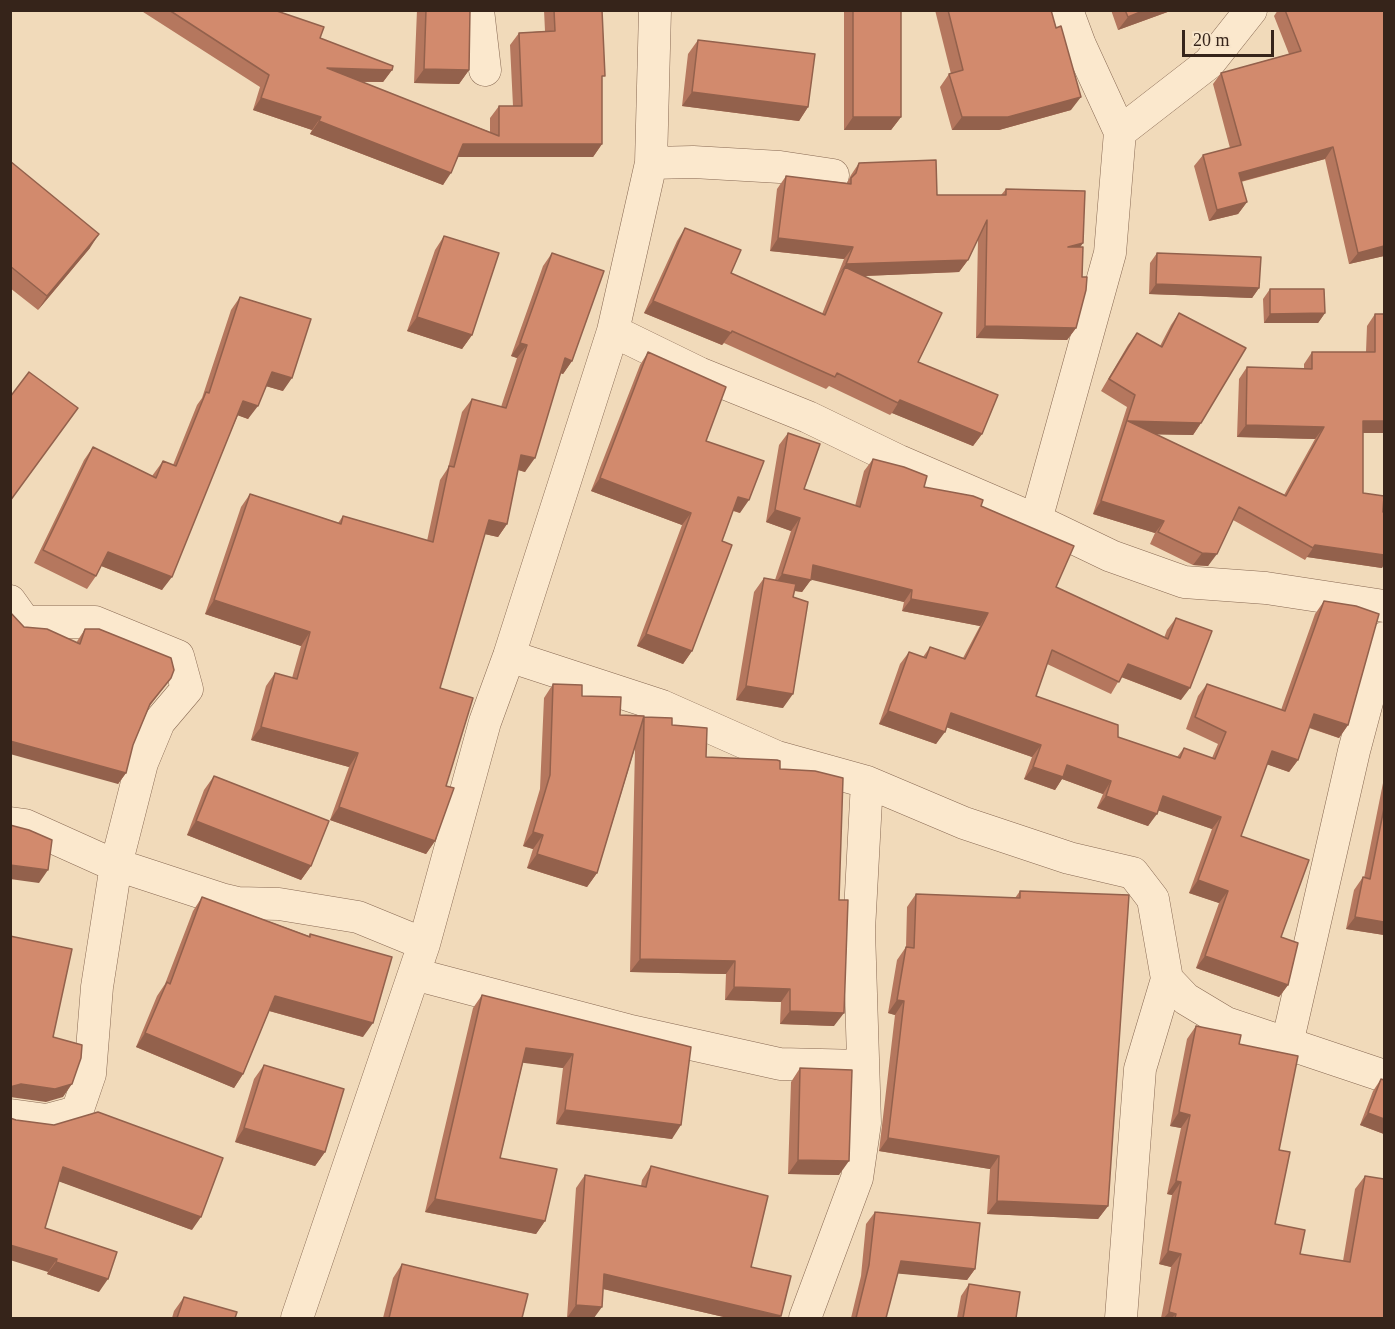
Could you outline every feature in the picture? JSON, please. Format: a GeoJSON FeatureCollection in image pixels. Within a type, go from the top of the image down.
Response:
{"type":"FeatureCollection","features":[{"type":"Feature","properties":{"kind":"street"},"geometry":{"type":"LineString","coordinates":[[478,10],[485,70]]}},
{"type":"Feature","properties":{"kind":"street"},"geometry":{"type":"LineString","coordinates":[[297,1318],[424,944],[485,722],[509,656],[613,331],[651,163],[655,10]]}},
{"type":"Feature","properties":{"kind":"street"},"geometry":{"type":"LineString","coordinates":[[1036,520],[1110,253],[1120,132],[1080,45],[1067,10]]}},
{"type":"Feature","properties":{"kind":"street"},"geometry":{"type":"LineString","coordinates":[[1120,132],[1209,63],[1251,10]]}},
{"type":"Feature","properties":{"kind":"street"},"geometry":{"type":"LineString","coordinates":[[651,163],[693,162],[780,167],[833,175]]}},
{"type":"Feature","properties":{"kind":"street"},"geometry":{"type":"LineString","coordinates":[[613,331],[699,373],[808,417],[898,461],[1036,520],[1111,556],[1184,582],[1289,590],[1384,606]]}},
{"type":"Feature","properties":{"kind":"street"},"geometry":{"type":"LineString","coordinates":[[10,601],[25,622],[95,622],[177,656],[187,689],[159,722],[142,763],[116,865],[97,987],[90,1074],[76,1112],[47,1120],[10,1115]]}},
{"type":"Feature","properties":{"kind":"street"},"geometry":{"type":"LineString","coordinates":[[1287,1044],[1354,751],[1384,638]]}},
{"type":"Feature","properties":{"kind":"street"},"geometry":{"type":"LineString","coordinates":[[509,656],[662,706],[777,757],[867,782],[975,827],[1069,858],[1133,873],[1152,899],[1167,979],[1140,1069],[1121,1318]]}},
{"type":"Feature","properties":{"kind":"street"},"geometry":{"type":"LineString","coordinates":[[805,1318],[857,1178],[865,1123],[859,930],[867,782]]}},
{"type":"Feature","properties":{"kind":"street"},"geometry":{"type":"LineString","coordinates":[[10,823],[25,825],[116,865],[221,899],[238,903],[279,904],[358,917],[424,944]]}},
{"type":"Feature","properties":{"kind":"street"},"geometry":{"type":"LineString","coordinates":[[414,974],[627,1030],[780,1064],[862,1066]]}},
{"type":"Feature","properties":{"kind":"street"},"geometry":{"type":"LineString","coordinates":[[1167,979],[1186,999],[1226,1023],[1384,1076]]}},
{"type":"Feature","properties":{"kind":"building"},"geometry":{"type":"Polygon","coordinates":[[[169,10],[274,10],[324,27],[320,38],[393,66],[392,70],[327,68],[499,136],[499,106],[522,106],[519,33],[555,31],[554,10],[602,10],[605,76],[602,76],[602,144],[463,144],[451,173],[319,121],[321,117],[261,98],[269,75],[169,10]]]}},
{"type":"Feature","properties":{"kind":"building"},"geometry":{"type":"Polygon","coordinates":[[[426,10],[470,10],[469,70],[424,69],[426,10]]]}},
{"type":"Feature","properties":{"kind":"building"},"geometry":{"type":"Polygon","coordinates":[[[853,10],[901,10],[901,117],[853,117],[853,10]]]}},
{"type":"Feature","properties":{"kind":"building"},"geometry":{"type":"Polygon","coordinates":[[[948,10],[1051,10],[1056,28],[1061,26],[1081,97],[1008,117],[962,117],[949,74],[963,70],[948,10]]]}},
{"type":"Feature","properties":{"kind":"building"},"geometry":{"type":"Polygon","coordinates":[[[1125,10],[1145,10],[1128,17],[1125,10]]]}},
{"type":"Feature","properties":{"kind":"building"},"geometry":{"type":"Polygon","coordinates":[[[1285,10],[1384,10],[1384,246],[1358,253],[1333,147],[1239,173],[1247,202],[1217,210],[1203,155],[1241,145],[1221,73],[1301,51],[1285,10]]]}},
{"type":"Feature","properties":{"kind":"building"},"geometry":{"type":"Polygon","coordinates":[[[698,40],[815,54],[808,107],[692,92],[698,40]]]}},
{"type":"Feature","properties":{"kind":"building"},"geometry":{"type":"Polygon","coordinates":[[[936,160],[937,195],[1006,195],[1006,189],[1085,191],[1083,243],[1068,247],[1083,247],[1082,277],[1087,277],[1076,328],[985,326],[987,220],[968,260],[846,264],[853,247],[778,238],[786,176],[851,184],[851,178],[856,173],[859,163],[936,160]]]}},
{"type":"Feature","properties":{"kind":"building"},"geometry":{"type":"Polygon","coordinates":[[[10,161],[99,234],[47,296],[10,266],[10,161]]]}},
{"type":"Feature","properties":{"kind":"building"},"geometry":{"type":"Polygon","coordinates":[[[685,228],[741,250],[731,273],[825,315],[845,267],[942,313],[918,362],[998,395],[982,434],[900,400],[898,403],[837,373],[835,377],[732,331],[731,333],[653,301],[685,228]]]}},
{"type":"Feature","properties":{"kind":"building"},"geometry":{"type":"Polygon","coordinates":[[[444,236],[499,253],[472,335],[417,317],[444,236]]]}},
{"type":"Feature","properties":{"kind":"building"},"geometry":{"type":"Polygon","coordinates":[[[552,253],[604,271],[572,361],[565,358],[535,458],[521,455],[507,524],[489,520],[440,688],[473,698],[446,786],[454,788],[435,841],[339,807],[358,753],[261,727],[275,673],[297,679],[310,632],[214,600],[250,494],[341,524],[343,516],[433,542],[449,466],[454,467],[472,399],[506,408],[527,345],[520,343],[552,253]]]}},
{"type":"Feature","properties":{"kind":"building"},"geometry":{"type":"Polygon","coordinates":[[[1157,253],[1261,257],[1259,288],[1156,284],[1157,253]]]}},
{"type":"Feature","properties":{"kind":"building"},"geometry":{"type":"Polygon","coordinates":[[[1270,289],[1324,289],[1325,313],[1270,314],[1270,289]]]}},
{"type":"Feature","properties":{"kind":"building"},"geometry":{"type":"Polygon","coordinates":[[[240,297],[311,319],[292,378],[272,372],[258,406],[243,401],[172,577],[108,552],[96,576],[43,550],[93,447],[156,478],[163,461],[176,466],[206,392],[209,393],[240,297]]]}},
{"type":"Feature","properties":{"kind":"building"},"geometry":{"type":"Polygon","coordinates":[[[1179,313],[1246,348],[1201,423],[1128,421],[1286,496],[1324,427],[1246,425],[1247,367],[1312,369],[1312,352],[1375,352],[1375,314],[1384,314],[1384,421],[1363,421],[1363,493],[1384,496],[1384,555],[1315,545],[1313,548],[1239,507],[1217,554],[1202,553],[1158,532],[1164,521],[1101,501],[1135,395],[1109,379],[1137,333],[1162,347],[1179,313]]]}},
{"type":"Feature","properties":{"kind":"building"},"geometry":{"type":"Polygon","coordinates":[[[648,352],[726,387],[706,441],[764,461],[749,500],[738,497],[722,541],[732,545],[692,651],[646,634],[691,513],[600,478],[648,352]]]}},
{"type":"Feature","properties":{"kind":"building"},"geometry":{"type":"Polygon","coordinates":[[[29,372],[78,408],[10,501],[10,397],[29,372]]]}},
{"type":"Feature","properties":{"kind":"building"},"geometry":{"type":"Polygon","coordinates":[[[788,433],[820,444],[804,489],[860,507],[873,459],[904,467],[927,476],[924,487],[973,496],[983,500],[981,506],[1074,546],[1056,587],[1168,639],[1176,618],[1212,631],[1190,688],[1128,664],[1119,682],[1052,650],[1036,696],[1118,725],[1118,737],[1180,758],[1184,748],[1215,759],[1226,732],[1195,717],[1207,684],[1285,711],[1324,601],[1356,606],[1379,614],[1348,725],[1314,714],[1298,760],[1272,751],[1241,836],[1309,860],[1281,937],[1298,943],[1288,985],[1205,956],[1228,891],[1198,880],[1221,817],[1163,796],[1157,814],[1106,796],[1111,781],[1067,765],[1063,777],[1033,767],[1041,745],[951,713],[945,732],[888,711],[909,652],[926,658],[930,647],[965,659],[988,613],[911,599],[912,590],[813,565],[811,580],[782,574],[800,518],[775,510],[788,433]]]}},
{"type":"Feature","properties":{"kind":"building"},"geometry":{"type":"Polygon","coordinates":[[[764,578],[796,584],[793,597],[808,602],[793,694],[746,686],[764,578]]]}},
{"type":"Feature","properties":{"kind":"building"},"geometry":{"type":"Polygon","coordinates":[[[10,612],[24,627],[47,629],[80,644],[85,629],[99,629],[171,658],[174,670],[171,678],[150,704],[133,745],[126,773],[10,741],[10,612]]]}},
{"type":"Feature","properties":{"kind":"building"},"geometry":{"type":"Polygon","coordinates":[[[553,684],[582,685],[582,696],[621,697],[620,715],[644,716],[597,873],[537,854],[543,835],[533,832],[550,775],[553,684]]]}},
{"type":"Feature","properties":{"kind":"building"},"geometry":{"type":"Polygon","coordinates":[[[644,717],[672,718],[672,725],[707,728],[706,757],[777,760],[780,761],[780,769],[815,771],[843,778],[839,900],[848,900],[844,1013],[790,1011],[790,989],[734,987],[735,961],[640,959],[644,717]]]}},
{"type":"Feature","properties":{"kind":"building"},"geometry":{"type":"Polygon","coordinates":[[[214,776],[329,821],[311,866],[196,821],[214,776]]]}},
{"type":"Feature","properties":{"kind":"building"},"geometry":{"type":"Polygon","coordinates":[[[1384,808],[1384,922],[1355,917],[1363,877],[1370,879],[1384,808]]]}},
{"type":"Feature","properties":{"kind":"building"},"geometry":{"type":"Polygon","coordinates":[[[10,825],[52,840],[48,870],[10,865],[10,825]]]}},
{"type":"Feature","properties":{"kind":"building"},"geometry":{"type":"Polygon","coordinates":[[[1020,891],[1129,895],[1108,1206],[997,1201],[999,1156],[888,1138],[904,1001],[897,1000],[906,947],[914,948],[916,894],[1020,898],[1020,891]]]}},
{"type":"Feature","properties":{"kind":"building"},"geometry":{"type":"Polygon","coordinates":[[[202,897],[310,937],[310,934],[392,957],[373,1023],[275,996],[243,1074],[145,1033],[167,982],[170,984],[202,897]]]}},
{"type":"Feature","properties":{"kind":"building"},"geometry":{"type":"Polygon","coordinates":[[[10,936],[72,949],[53,1037],[82,1045],[81,1058],[72,1084],[55,1089],[21,1084],[10,1087],[10,936]]]}},
{"type":"Feature","properties":{"kind":"building"},"geometry":{"type":"Polygon","coordinates":[[[482,995],[691,1047],[681,1125],[565,1110],[573,1054],[526,1048],[500,1158],[557,1169],[545,1221],[435,1199],[482,995]]]}},
{"type":"Feature","properties":{"kind":"building"},"geometry":{"type":"Polygon","coordinates":[[[1196,1026],[1241,1035],[1239,1044],[1298,1056],[1279,1150],[1290,1152],[1275,1224],[1305,1230],[1300,1254],[1350,1262],[1365,1176],[1384,1179],[1384,1318],[1175,1318],[1176,1314],[1169,1312],[1181,1254],[1168,1251],[1181,1182],[1176,1181],[1190,1115],[1179,1112],[1196,1026]]]}},
{"type":"Feature","properties":{"kind":"building"},"geometry":{"type":"Polygon","coordinates":[[[264,1065],[344,1089],[325,1152],[244,1128],[264,1065]]]}},
{"type":"Feature","properties":{"kind":"building"},"geometry":{"type":"Polygon","coordinates":[[[800,1068],[852,1070],[849,1161],[798,1160],[800,1068]]]}},
{"type":"Feature","properties":{"kind":"building"},"geometry":{"type":"Polygon","coordinates":[[[1381,1079],[1384,1080],[1384,1119],[1368,1113],[1381,1079]]]}},
{"type":"Feature","properties":{"kind":"building"},"geometry":{"type":"Polygon","coordinates":[[[98,1112],[223,1158],[201,1217],[63,1167],[45,1228],[117,1252],[108,1279],[56,1262],[57,1259],[10,1245],[10,1118],[54,1125],[98,1112]]]}},
{"type":"Feature","properties":{"kind":"building"},"geometry":{"type":"Polygon","coordinates":[[[651,1166],[768,1196],[751,1267],[791,1276],[781,1316],[604,1274],[602,1307],[576,1305],[585,1175],[646,1187],[651,1166]]]}},
{"type":"Feature","properties":{"kind":"building"},"geometry":{"type":"Polygon","coordinates":[[[875,1212],[980,1223],[975,1269],[901,1261],[886,1318],[856,1318],[869,1265],[875,1212]]]}},
{"type":"Feature","properties":{"kind":"building"},"geometry":{"type":"Polygon","coordinates":[[[402,1264],[528,1294],[522,1318],[389,1318],[402,1264]]]}},
{"type":"Feature","properties":{"kind":"building"},"geometry":{"type":"Polygon","coordinates":[[[969,1284],[1020,1292],[1016,1318],[963,1318],[969,1284]]]}},
{"type":"Feature","properties":{"kind":"building"},"geometry":{"type":"Polygon","coordinates":[[[184,1297],[237,1312],[235,1318],[177,1318],[184,1297]]]}}]}
